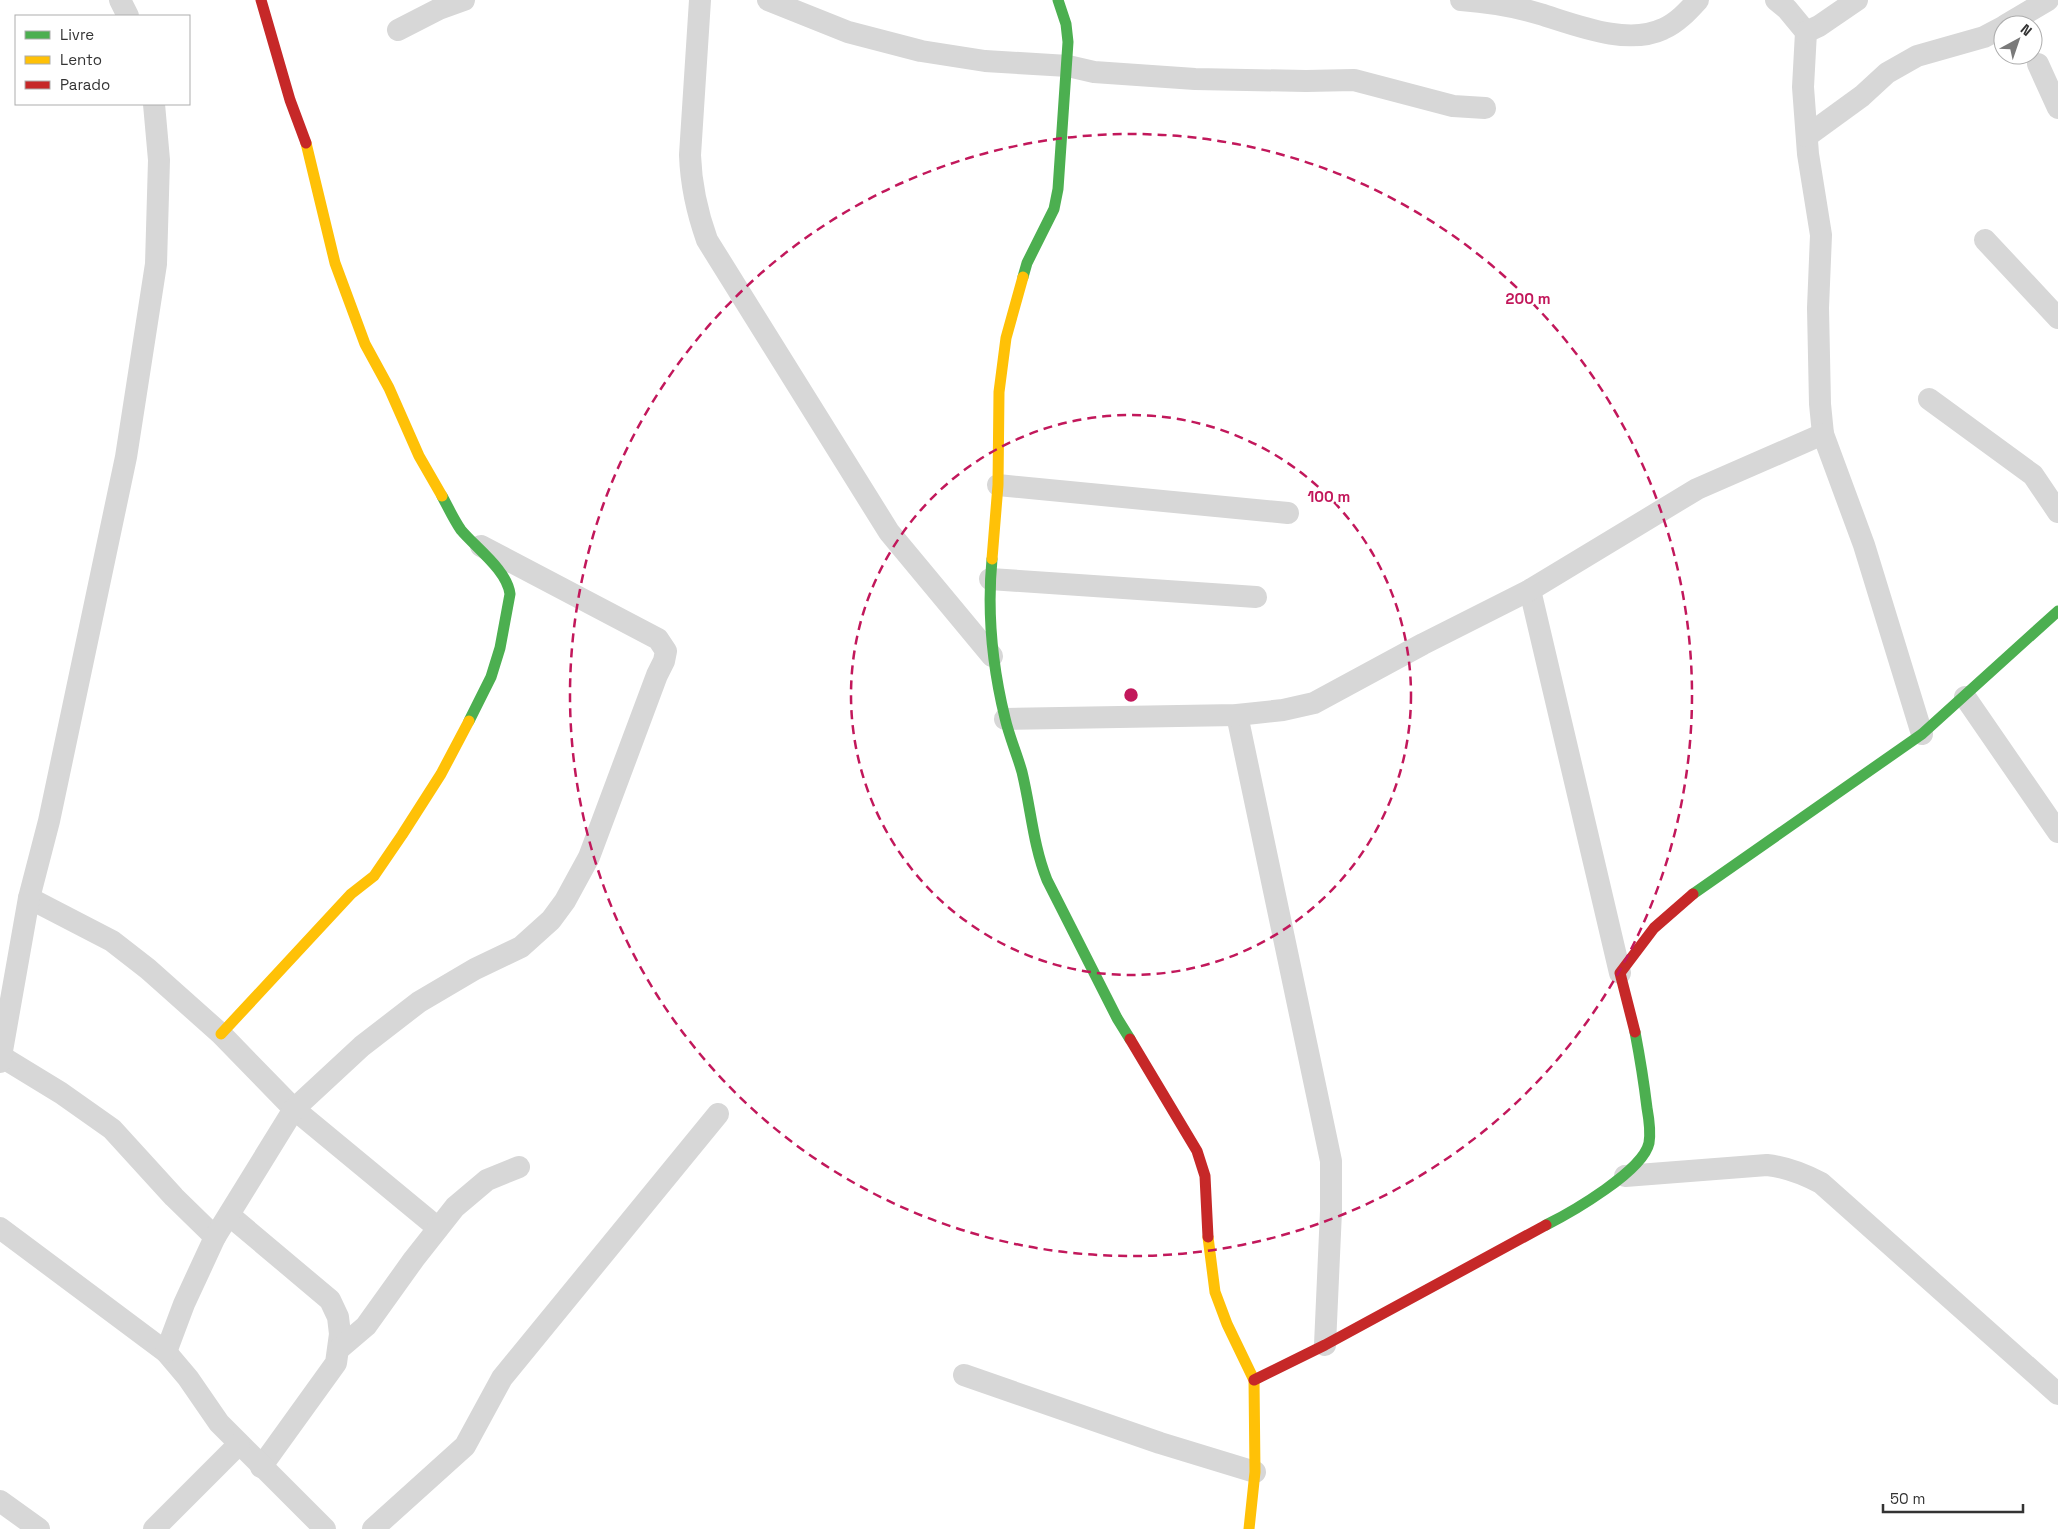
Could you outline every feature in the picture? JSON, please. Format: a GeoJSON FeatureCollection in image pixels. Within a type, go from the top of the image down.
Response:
{"type":"FeatureCollection","features":[{"type":"Feature","properties":{"kind":"street"},"geometry":{"type":"LineString","coordinates":[[120,0],[128,15]]}},
{"type":"Feature","properties":{"kind":"street"},"geometry":{"type":"LineString","coordinates":[[221,1034],[351,894],[374,876],[440,774],[491,677],[509,609],[510,594],[502,574],[460,528],[419,456],[389,388],[358,328],[335,263],[304,134],[290,100],[261,0]]}},
{"type":"Feature","properties":{"kind":"street"},"geometry":{"type":"LineString","coordinates":[[398,30],[439,9],[464,0]]}},
{"type":"Feature","properties":{"kind":"street"},"geometry":{"type":"LineString","coordinates":[[700,0],[690,155],[698,216],[707,240],[889,532],[992,656]]}},
{"type":"Feature","properties":{"kind":"street"},"geometry":{"type":"LineString","coordinates":[[768,0],[848,32],[921,50],[985,62],[1068,66],[1094,72],[1195,79],[1354,80],[1453,106],[1485,108]]}},
{"type":"Feature","properties":{"kind":"street"},"geometry":{"type":"LineString","coordinates":[[1058,0],[1067,33],[1068,66],[1060,167],[1054,209],[1026,263],[1006,338],[999,392],[998,485],[990,579],[992,656],[1005,719],[1022,772],[1034,838],[1047,880],[1117,1018],[1197,1151],[1205,1176],[1209,1249],[1215,1292],[1227,1324],[1254,1380],[1255,1472],[1249,1529]]}},
{"type":"Feature","properties":{"kind":"street"},"geometry":{"type":"LineString","coordinates":[[1461,0],[1491,2],[1540,14],[1573,25],[1628,35],[1647,34],[1663,30],[1686,14],[1698,0]]}},
{"type":"Feature","properties":{"kind":"street"},"geometry":{"type":"LineString","coordinates":[[1776,0],[1787,9],[1806,32],[1803,87],[1807,136],[1821,235],[1818,308],[1820,404],[1823,434],[1864,545],[1922,734]]}},
{"type":"Feature","properties":{"kind":"street"},"geometry":{"type":"LineString","coordinates":[[1806,32],[1819,26],[1857,0]]}},
{"type":"Feature","properties":{"kind":"street"},"geometry":{"type":"LineString","coordinates":[[2023,15],[2048,0]]}},
{"type":"Feature","properties":{"kind":"street"},"geometry":{"type":"LineString","coordinates":[[1807,136],[1862,96],[1887,73],[1918,56],[1984,37],[1993,32]]}},
{"type":"Feature","properties":{"kind":"street"},"geometry":{"type":"LineString","coordinates":[[2038,65],[2058,108]]}},
{"type":"Feature","properties":{"kind":"street"},"geometry":{"type":"LineString","coordinates":[[154,105],[159,160],[156,264],[126,457],[51,811],[29,898],[1,1060],[61,1092],[112,1129],[174,1197],[215,1237]]}},
{"type":"Feature","properties":{"kind":"street"},"geometry":{"type":"LineString","coordinates":[[1985,240],[2058,318]]}},
{"type":"Feature","properties":{"kind":"street"},"geometry":{"type":"LineString","coordinates":[[1929,399],[2033,475],[2058,512]]}},
{"type":"Feature","properties":{"kind":"street"},"geometry":{"type":"LineString","coordinates":[[1005,719],[1237,715],[1284,710],[1314,703],[1423,644],[1530,590],[1698,489],[1823,434]]}},
{"type":"Feature","properties":{"kind":"street"},"geometry":{"type":"LineString","coordinates":[[998,485],[1288,513]]}},
{"type":"Feature","properties":{"kind":"street"},"geometry":{"type":"LineString","coordinates":[[166,1352],[184,1304],[215,1237],[294,1109],[362,1046],[419,1002],[521,946],[551,920],[589,857],[664,661],[666,651],[658,639],[474,542]]}},
{"type":"Feature","properties":{"kind":"street"},"geometry":{"type":"LineString","coordinates":[[990,579],[1256,597]]}},
{"type":"Feature","properties":{"kind":"street"},"geometry":{"type":"LineString","coordinates":[[1254,1380],[1326,1345],[1551,1223],[1625,1176],[1642,1157],[1649,1144],[1650,1128],[1643,1074],[1530,590]]}},
{"type":"Feature","properties":{"kind":"street"},"geometry":{"type":"LineString","coordinates":[[1620,973],[1654,928],[1683,902],[1922,734],[2058,611]]}},
{"type":"Feature","properties":{"kind":"street"},"geometry":{"type":"LineString","coordinates":[[1965,697],[2058,832]]}},
{"type":"Feature","properties":{"kind":"street"},"geometry":{"type":"LineString","coordinates":[[1237,715],[1331,1161],[1326,1345]]}},
{"type":"Feature","properties":{"kind":"street"},"geometry":{"type":"LineString","coordinates":[[29,898],[112,941],[148,969],[221,1034],[294,1109],[438,1228]]}},
{"type":"Feature","properties":{"kind":"street"},"geometry":{"type":"LineString","coordinates":[[373,1529],[465,1446],[502,1378],[718,1114]]}},
{"type":"Feature","properties":{"kind":"street"},"geometry":{"type":"LineString","coordinates":[[1625,1176],[1767,1165],[1781,1166],[1803,1173],[1822,1183],[2058,1394]]}},
{"type":"Feature","properties":{"kind":"street"},"geometry":{"type":"LineString","coordinates":[[339,1349],[366,1326],[455,1207],[488,1180],[519,1167]]}},
{"type":"Feature","properties":{"kind":"street"},"geometry":{"type":"LineString","coordinates":[[229,1216],[330,1300],[338,1317],[340,1334],[336,1363],[261,1466]]}},
{"type":"Feature","properties":{"kind":"street"},"geometry":{"type":"LineString","coordinates":[[0,1228],[166,1352],[188,1378],[219,1422],[325,1529]]}},
{"type":"Feature","properties":{"kind":"street"},"geometry":{"type":"LineString","coordinates":[[964,1375],[1151,1439],[1255,1472]]}},
{"type":"Feature","properties":{"kind":"street"},"geometry":{"type":"LineString","coordinates":[[154,1529],[239,1444]]}},
{"type":"Feature","properties":{"kind":"street"},"geometry":{"type":"LineString","coordinates":[[0,1501],[39,1529]]}},
{"type":"Feature","properties":{"kind":"traffic: fast"},"geometry":{"type":"LineString","coordinates":[[1023,277],[1027,263],[1054,209],[1058,189],[1068,42],[1066,24],[1058,0]]}},
{"type":"Feature","properties":{"kind":"traffic: fast"},"geometry":{"type":"LineString","coordinates":[[442,496],[461,530],[503,576],[510,594],[500,648],[491,677],[469,721]]}},
{"type":"Feature","properties":{"kind":"traffic: fast"},"geometry":{"type":"LineString","coordinates":[[992,559],[990,619],[997,678],[1007,725],[1022,772],[1038,854],[1047,880],[1117,1018],[1130,1039]]}},
{"type":"Feature","properties":{"kind":"traffic: fast"},"geometry":{"type":"LineString","coordinates":[[1693,894],[1922,734],[2058,611]]}},
{"type":"Feature","properties":{"kind":"traffic: fast"},"geometry":{"type":"LineString","coordinates":[[1546,1225],[1605,1190],[1621,1178],[1644,1154],[1649,1143],[1650,1125],[1635,1032]]}},
{"type":"Feature","properties":{"kind":"traffic: slow"},"geometry":{"type":"LineString","coordinates":[[306,143],[335,263],[365,344],[389,388],[419,456],[442,496]]}},
{"type":"Feature","properties":{"kind":"traffic: slow"},"geometry":{"type":"LineString","coordinates":[[992,559],[998,485],[999,392],[1006,338],[1023,277]]}},
{"type":"Feature","properties":{"kind":"traffic: slow"},"geometry":{"type":"LineString","coordinates":[[221,1034],[351,894],[374,876],[441,774],[469,721]]}},
{"type":"Feature","properties":{"kind":"traffic: slow"},"geometry":{"type":"LineString","coordinates":[[1208,1237],[1215,1292],[1227,1324],[1254,1380],[1255,1472],[1249,1529]]}},
{"type":"Feature","properties":{"kind":"traffic: jam"},"geometry":{"type":"LineString","coordinates":[[261,0],[290,100],[306,143]]}},
{"type":"Feature","properties":{"kind":"traffic: jam"},"geometry":{"type":"LineString","coordinates":[[1635,1032],[1620,973],[1654,928],[1693,894]]}},
{"type":"Feature","properties":{"kind":"traffic: jam"},"geometry":{"type":"LineString","coordinates":[[1130,1039],[1197,1151],[1205,1176],[1208,1237]]}},
{"type":"Feature","properties":{"kind":"traffic: jam"},"geometry":{"type":"LineString","coordinates":[[1254,1380],[1325,1345],[1546,1225]]}}]}
